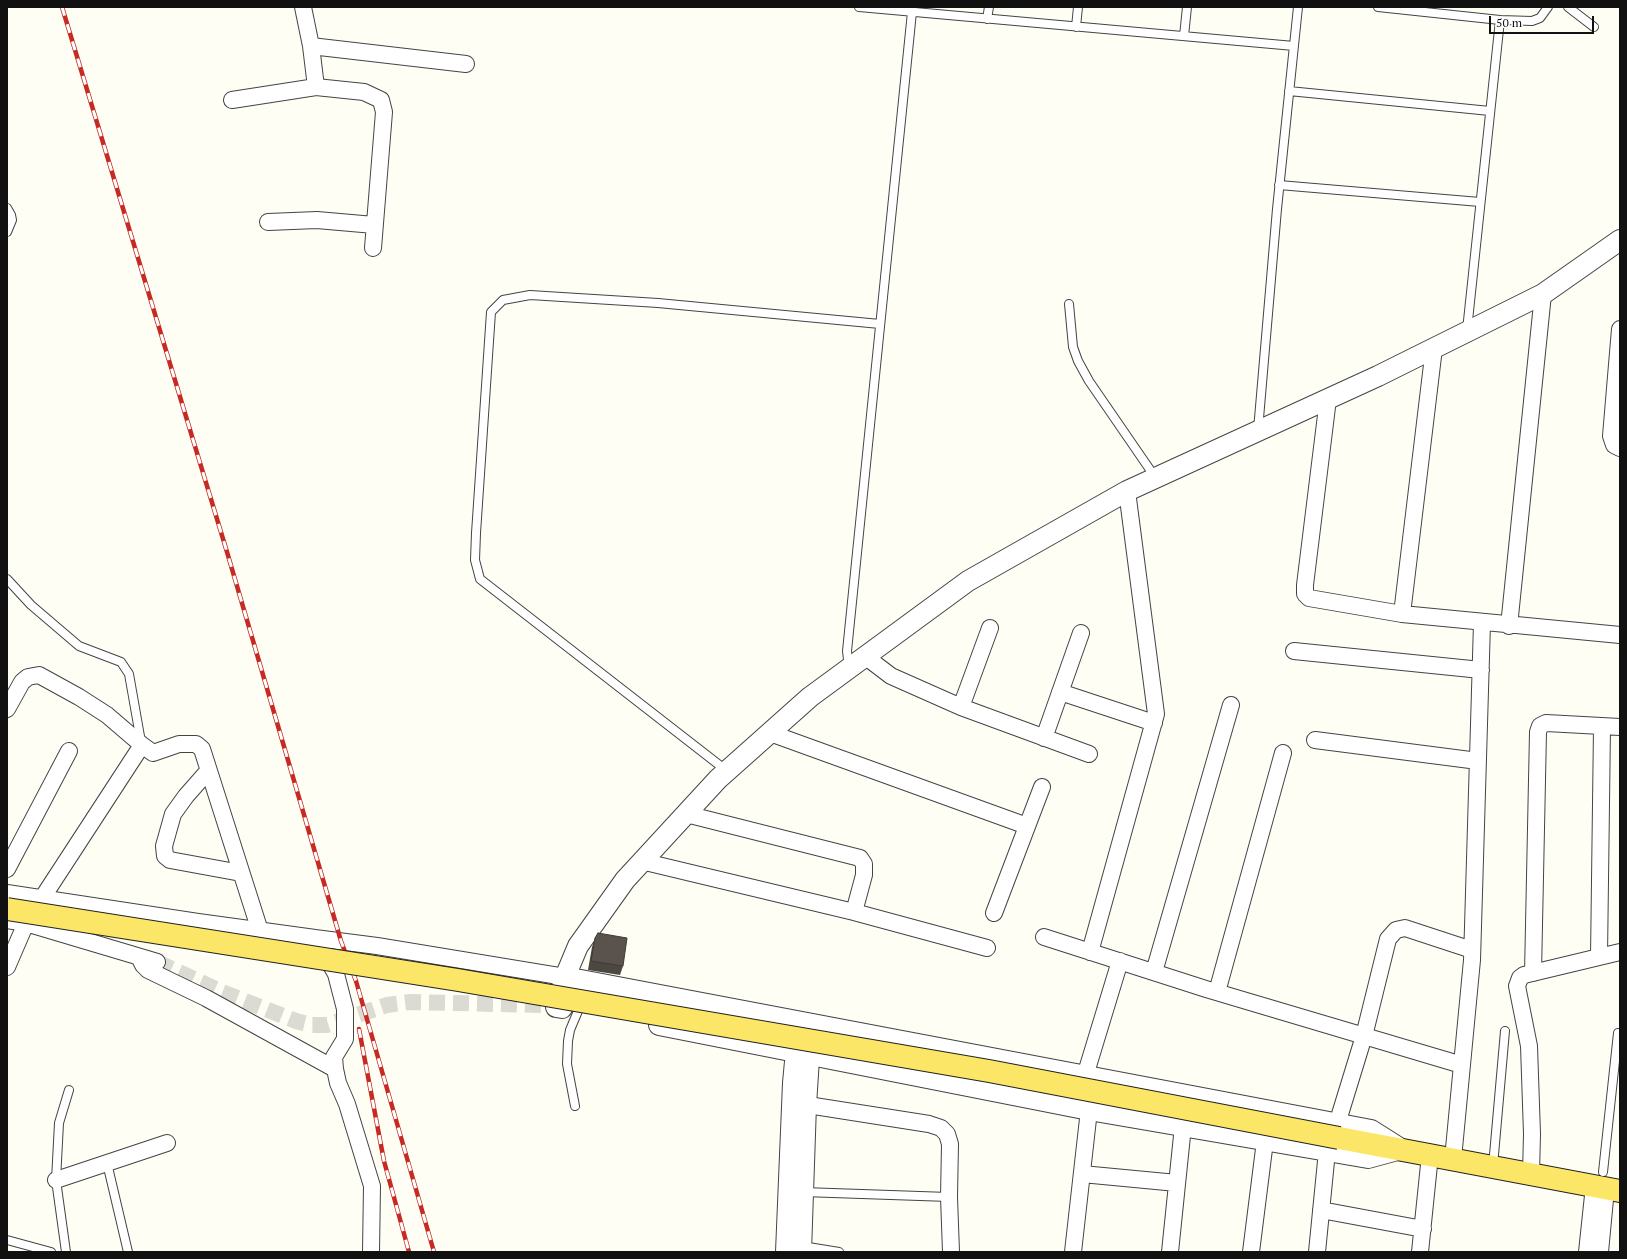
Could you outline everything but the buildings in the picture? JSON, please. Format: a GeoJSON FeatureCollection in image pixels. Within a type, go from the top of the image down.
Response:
{"type":"FeatureCollection","features":[{"type":"Feature","properties":{"kind":"main road"},"geometry":{"type":"LineString","coordinates":[[7,909],[458,980],[966,1067],[1493,1167],[1606,1185]]}},
{"type":"Feature","properties":{"kind":"street"},"geometry":{"type":"LineString","coordinates":[[303,7],[312,46],[316,87]]}},
{"type":"Feature","properties":{"kind":"street"},"geometry":{"type":"LineString","coordinates":[[312,46],[466,64]]}},
{"type":"Feature","properties":{"kind":"street"},"geometry":{"type":"LineString","coordinates":[[232,100],[316,87],[364,92],[382,100],[384,112],[373,248]]}},
{"type":"Feature","properties":{"kind":"street"},"geometry":{"type":"LineString","coordinates":[[268,222],[317,220],[374,225]]}},
{"type":"Feature","properties":{"kind":"street"},"geometry":{"type":"LineString","coordinates":[[1334,1137],[1265,1140],[1089,1110],[676,1028],[549,1006],[565,977],[578,946],[625,880],[641,861],[727,771],[810,698],[968,581],[1127,491],[1328,399],[1543,294],[1620,240]]}},
{"type":"Feature","properties":{"kind":"street"},"geometry":{"type":"LineString","coordinates":[[1510,626],[1543,294]]}},
{"type":"Feature","properties":{"kind":"street"},"geometry":{"type":"LineString","coordinates":[[1620,329],[1611,436],[1614,445],[1620,448]]}},
{"type":"Feature","properties":{"kind":"street"},"geometry":{"type":"LineString","coordinates":[[1402,614],[1434,348]]}},
{"type":"Feature","properties":{"kind":"street"},"geometry":{"type":"LineString","coordinates":[[1328,399],[1305,585],[1305,594],[1309,598],[1402,614],[1620,636]]}},
{"type":"Feature","properties":{"kind":"street"},"geometry":{"type":"LineString","coordinates":[[1090,952],[1156,714],[1127,491]]}},
{"type":"Feature","properties":{"kind":"street"},"geometry":{"type":"LineString","coordinates":[[1453,1159],[1472,950],[1482,623]]}},
{"type":"Feature","properties":{"kind":"street"},"geometry":{"type":"LineString","coordinates":[[961,707],[990,628]]}},
{"type":"Feature","properties":{"kind":"street"},"geometry":{"type":"LineString","coordinates":[[1044,738],[1081,633]]}},
{"type":"Feature","properties":{"kind":"street"},"geometry":{"type":"LineString","coordinates":[[1294,651],[1481,670]]}},
{"type":"Feature","properties":{"kind":"street"},"geometry":{"type":"LineString","coordinates":[[866,656],[891,676],[961,707],[1089,754]]}},
{"type":"Feature","properties":{"kind":"street"},"geometry":{"type":"LineString","coordinates":[[7,709],[22,682],[28,677],[39,675],[79,696],[102,712],[153,753],[179,744],[196,744],[202,749],[260,931]]}},
{"type":"Feature","properties":{"kind":"street"},"geometry":{"type":"LineString","coordinates":[[1060,692],[1154,723]]}},
{"type":"Feature","properties":{"kind":"street"},"geometry":{"type":"LineString","coordinates":[[1154,972],[1231,705]]}},
{"type":"Feature","properties":{"kind":"street"},"geometry":{"type":"LineString","coordinates":[[1533,973],[1538,732],[1540,726],[1546,723],[1620,727]]}},
{"type":"Feature","properties":{"kind":"street"},"geometry":{"type":"LineString","coordinates":[[1599,957],[1602,727]]}},
{"type":"Feature","properties":{"kind":"street"},"geometry":{"type":"LineString","coordinates":[[770,733],[1027,826]]}},
{"type":"Feature","properties":{"kind":"street"},"geometry":{"type":"LineString","coordinates":[[1315,740],[1478,761]]}},
{"type":"Feature","properties":{"kind":"street"},"geometry":{"type":"LineString","coordinates":[[7,967],[26,923],[142,745]]}},
{"type":"Feature","properties":{"kind":"street"},"geometry":{"type":"LineString","coordinates":[[7,869],[69,751]]}},
{"type":"Feature","properties":{"kind":"street"},"geometry":{"type":"LineString","coordinates":[[1217,992],[1283,753]]}},
{"type":"Feature","properties":{"kind":"street"},"geometry":{"type":"LineString","coordinates":[[208,771],[186,796],[173,814],[164,846],[165,856],[170,860],[241,873]]}},
{"type":"Feature","properties":{"kind":"street"},"geometry":{"type":"LineString","coordinates":[[994,913],[1042,787]]}},
{"type":"Feature","properties":{"kind":"street"},"geometry":{"type":"LineString","coordinates":[[686,814],[860,858],[864,864],[864,875],[854,912]]}},
{"type":"Feature","properties":{"kind":"street"},"geometry":{"type":"LineString","coordinates":[[641,861],[854,912],[987,948]]}},
{"type":"Feature","properties":{"kind":"street"},"geometry":{"type":"LineString","coordinates":[[7,893],[260,931],[377,946],[565,977],[1085,1076],[1334,1137]]}},
{"type":"Feature","properties":{"kind":"street"},"geometry":{"type":"LineString","coordinates":[[7,920],[26,923],[157,962]]}},
{"type":"Feature","properties":{"kind":"street"},"geometry":{"type":"LineString","coordinates":[[1317,1252],[1321,1210],[1334,1137],[1364,1036],[1388,939],[1396,930],[1405,928],[1472,950]]}},
{"type":"Feature","properties":{"kind":"street"},"geometry":{"type":"LineString","coordinates":[[1044,937],[1217,992],[1462,1065]]}},
{"type":"Feature","properties":{"kind":"street"},"geometry":{"type":"LineString","coordinates":[[315,938],[336,974],[345,1009],[345,1039],[334,1057],[334,1069],[347,1104],[372,1186],[371,1252]]}},
{"type":"Feature","properties":{"kind":"street"},"geometry":{"type":"LineString","coordinates":[[1531,1174],[1532,1134],[1528,1046],[1517,986],[1520,978],[1524,975],[1620,952]]}},
{"type":"Feature","properties":{"kind":"street"},"geometry":{"type":"LineString","coordinates":[[139,957],[143,965],[148,970],[206,998],[334,1069]]}},
{"type":"Feature","properties":{"kind":"street"},"geometry":{"type":"LineString","coordinates":[[1085,1076],[1120,961]]}},
{"type":"Feature","properties":{"kind":"street"},"geometry":{"type":"LineString","coordinates":[[796,1250],[799,1104],[804,1022]]}},
{"type":"Feature","properties":{"kind":"street"},"geometry":{"type":"LineString","coordinates":[[796,1250],[802,1192],[799,1104]]}},
{"type":"Feature","properties":{"kind":"street"},"geometry":{"type":"LineString","coordinates":[[799,1104],[929,1124],[941,1128],[947,1134],[950,1144],[949,1197],[952,1252]]}},
{"type":"Feature","properties":{"kind":"street"},"geometry":{"type":"LineString","coordinates":[[1073,1252],[1089,1110]]}},
{"type":"Feature","properties":{"kind":"street"},"geometry":{"type":"LineString","coordinates":[[1170,1252],[1184,1126]]}},
{"type":"Feature","properties":{"kind":"street"},"geometry":{"type":"LineString","coordinates":[[1251,1252],[1265,1140]]}},
{"type":"Feature","properties":{"kind":"street"},"geometry":{"type":"LineString","coordinates":[[56,1180],[167,1143]]}},
{"type":"Feature","properties":{"kind":"street"},"geometry":{"type":"LineString","coordinates":[[1420,1252],[1430,1155]]}},
{"type":"Feature","properties":{"kind":"street"},"geometry":{"type":"LineString","coordinates":[[1082,1174],[1177,1183]]}},
{"type":"Feature","properties":{"kind":"street"},"geometry":{"type":"LineString","coordinates":[[1587,1252],[1606,1185]]}},
{"type":"Feature","properties":{"kind":"street"},"geometry":{"type":"LineString","coordinates":[[1600,1252],[1606,1185]]}},
{"type":"Feature","properties":{"kind":"street"},"geometry":{"type":"LineString","coordinates":[[1321,1210],[1423,1229]]}},
{"type":"Feature","properties":{"kind":"lane"},"geometry":{"type":"LineString","coordinates":[[859,7],[1294,46]]}},
{"type":"Feature","properties":{"kind":"lane"},"geometry":{"type":"LineString","coordinates":[[987,19],[989,7]]}},
{"type":"Feature","properties":{"kind":"lane"},"geometry":{"type":"LineString","coordinates":[[1076,27],[1078,7]]}},
{"type":"Feature","properties":{"kind":"lane"},"geometry":{"type":"LineString","coordinates":[[1184,36],[1187,7]]}},
{"type":"Feature","properties":{"kind":"lane"},"geometry":{"type":"LineString","coordinates":[[1258,431],[1279,185],[1298,7]]}},
{"type":"Feature","properties":{"kind":"lane"},"geometry":{"type":"LineString","coordinates":[[1378,7],[1500,20],[1532,21],[1540,18],[1548,7]]}},
{"type":"Feature","properties":{"kind":"lane"},"geometry":{"type":"LineString","coordinates":[[1568,7],[1594,27]]}},
{"type":"Feature","properties":{"kind":"lane"},"geometry":{"type":"LineString","coordinates":[[849,668],[847,651],[912,12]]}},
{"type":"Feature","properties":{"kind":"lane"},"geometry":{"type":"LineString","coordinates":[[1466,332],[1500,20]]}},
{"type":"Feature","properties":{"kind":"lane"},"geometry":{"type":"LineString","coordinates":[[1289,91],[1490,111]]}},
{"type":"Feature","properties":{"kind":"lane"},"geometry":{"type":"LineString","coordinates":[[1279,185],[1480,202]]}},
{"type":"Feature","properties":{"kind":"lane"},"geometry":{"type":"LineString","coordinates":[[7,208],[12,215],[12,220],[7,232]]}},
{"type":"Feature","properties":{"kind":"lane"},"geometry":{"type":"LineString","coordinates":[[727,771],[480,579],[475,560],[476,533],[491,312],[504,300],[530,296],[658,303],[880,324]]}},
{"type":"Feature","properties":{"kind":"lane"},"geometry":{"type":"LineString","coordinates":[[1070,304],[1073,347],[1078,361],[1089,381],[1156,478]]}},
{"type":"Feature","properties":{"kind":"lane"},"geometry":{"type":"LineString","coordinates":[[7,579],[31,605],[79,646],[121,662],[129,674],[142,745]]}},
{"type":"Feature","properties":{"kind":"lane"},"geometry":{"type":"LineString","coordinates":[[575,1106],[567,1064],[570,1030],[578,1011]]}},
{"type":"Feature","properties":{"kind":"lane"},"geometry":{"type":"LineString","coordinates":[[1493,1167],[1505,1030]]}},
{"type":"Feature","properties":{"kind":"lane"},"geometry":{"type":"LineString","coordinates":[[1606,1185],[1618,1033]]}},
{"type":"Feature","properties":{"kind":"lane"},"geometry":{"type":"LineString","coordinates":[[66,1252],[56,1180],[59,1123],[69,1090]]}},
{"type":"Feature","properties":{"kind":"lane"},"geometry":{"type":"LineString","coordinates":[[107,1163],[128,1252]]}},
{"type":"Feature","properties":{"kind":"lane"},"geometry":{"type":"LineString","coordinates":[[802,1192],[949,1197]]}},
{"type":"Feature","properties":{"kind":"lane"},"geometry":{"type":"LineString","coordinates":[[7,1240],[51,1252]]}},
{"type":"Feature","properties":{"kind":"lane"},"geometry":{"type":"LineString","coordinates":[[796,1250],[839,1252]]}},
{"type":"Feature","properties":{"kind":"tunnel"},"geometry":{"type":"LineString","coordinates":[[157,962],[222,992],[296,1021],[312,1025],[327,1025],[387,1005],[410,1002],[542,1005]]}},
{"type":"Feature","properties":{"kind":"railway"},"geometry":{"type":"LineString","coordinates":[[62,7],[227,552],[341,941],[356,981],[434,1252]]}},
{"type":"Feature","properties":{"kind":"railway"},"geometry":{"type":"LineString","coordinates":[[359,1029],[384,1161],[409,1252]]}}]}
